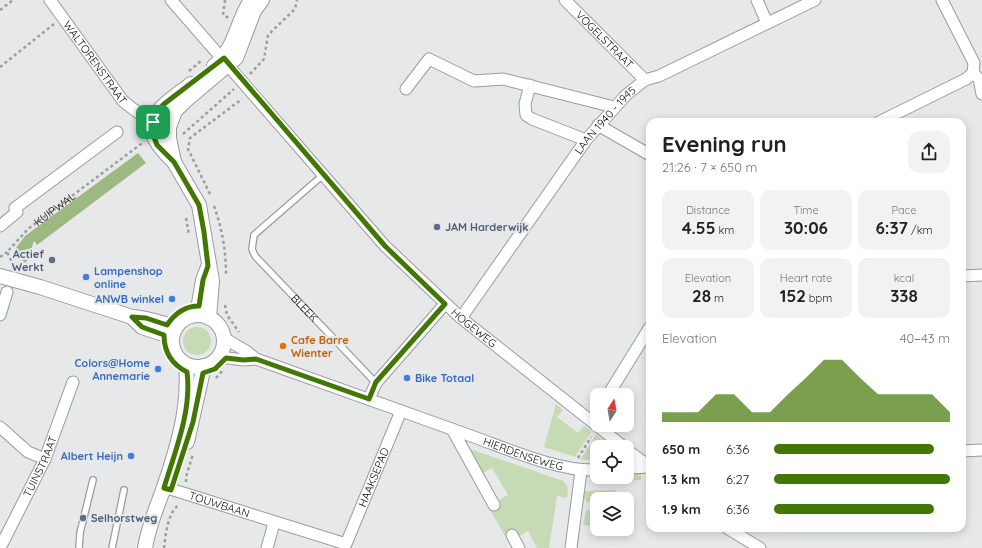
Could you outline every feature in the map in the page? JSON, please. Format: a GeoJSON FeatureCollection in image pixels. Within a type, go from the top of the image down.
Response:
{"type":"FeatureCollection","features":[{"type":"Feature","properties":{"kind":"street","name":"WALTORENSTRAAT"},"geometry":{"type":"LineString","coordinates":[[50,0],[124,101],[134,110],[153,122],[169,126]]}},
{"type":"Feature","properties":{"kind":"street","name":"HOGEWEG"},"geometry":{"type":"LineString","coordinates":[[171,0],[385,246],[461,318],[590,420]]}},
{"type":"Feature","properties":{"kind":"street"},"geometry":{"type":"LineString","coordinates":[[174,162],[169,138],[169,126],[176,111],[226,62],[234,42],[240,20],[251,0]]}},
{"type":"Feature","properties":{"kind":"street"},"geometry":{"type":"LineString","coordinates":[[203,316],[212,281],[208,266],[199,205],[174,162],[157,145],[154,137],[153,122],[159,109],[164,104],[238,53],[254,11],[262,0]]}},
{"type":"Feature","properties":{"kind":"street","name":"VOGELSTRAAT"},"geometry":{"type":"LineString","coordinates":[[565,0],[645,80]]}},
{"type":"Feature","properties":{"kind":"street"},"geometry":{"type":"LineString","coordinates":[[757,0],[767,22]]}},
{"type":"Feature","properties":{"kind":"street","name":"LAAN 1940 - 1945"},"geometry":{"type":"LineString","coordinates":[[461,318],[586,140],[614,107],[645,80],[658,76],[815,0]]}},
{"type":"Feature","properties":{"kind":"street"},"geometry":{"type":"LineString","coordinates":[[887,118],[966,79],[973,73],[974,63],[942,0]]}},
{"type":"Feature","properties":{"kind":"street"},"geometry":{"type":"LineString","coordinates":[[406,89],[429,59],[474,81],[503,79],[614,107]]}},
{"type":"Feature","properties":{"kind":"street"},"geometry":{"type":"LineString","coordinates":[[973,73],[979,79],[982,94]]}},
{"type":"Feature","properties":{"kind":"street"},"geometry":{"type":"LineString","coordinates":[[530,85],[525,104],[526,115],[532,119],[586,140]]}},
{"type":"Feature","properties":{"kind":"street"},"geometry":{"type":"LineString","coordinates":[[598,125],[646,153]]}},
{"type":"Feature","properties":{"kind":"street","name":"KUIPWAL"},"geometry":{"type":"LineString","coordinates":[[0,226],[17,212],[15,208],[116,132]]}},
{"type":"Feature","properties":{"kind":"street"},"geometry":{"type":"LineString","coordinates":[[966,276],[982,275]]}},
{"type":"Feature","properties":{"kind":"street"},"geometry":{"type":"LineString","coordinates":[[0,315],[6,282],[132,317],[142,327],[174,331]]}},
{"type":"Feature","properties":{"kind":"street"},"geometry":{"type":"LineString","coordinates":[[369,399],[376,382],[445,304]]}},
{"type":"Feature","properties":{"kind":"street"},"geometry":{"type":"LineString","coordinates":[[203,316],[219,326],[224,338],[222,362],[196,367],[186,365],[174,353],[174,331],[188,317],[203,316]]}},
{"type":"Feature","properties":{"kind":"street"},"geometry":{"type":"LineString","coordinates":[[612,388],[646,333]]}},
{"type":"Feature","properties":{"kind":"street","name":"HIERDENSEWEG"},"geometry":{"type":"LineString","coordinates":[[224,338],[246,351],[256,359],[532,457],[576,470],[590,470]]}},
{"type":"Feature","properties":{"kind":"street","name":"HIERDENSEWEG"},"geometry":{"type":"LineString","coordinates":[[222,362],[256,359]]}},
{"type":"Feature","properties":{"kind":"street"},"geometry":{"type":"LineString","coordinates":[[155,548],[165,495],[187,401],[186,365]]}},
{"type":"Feature","properties":{"kind":"street"},"geometry":{"type":"LineString","coordinates":[[145,548],[193,422],[204,366]]}},
{"type":"Feature","properties":{"kind":"street","name":"TUINSTRAAT"},"geometry":{"type":"LineString","coordinates":[[0,548],[45,459],[73,382]]}},
{"type":"Feature","properties":{"kind":"street","name":"HAAKSEPAD"},"geometry":{"type":"LineString","coordinates":[[346,544],[401,411]]}},
{"type":"Feature","properties":{"kind":"street"},"geometry":{"type":"LineString","coordinates":[[0,427],[28,452],[45,459]]}},
{"type":"Feature","properties":{"kind":"street"},"geometry":{"type":"LineString","coordinates":[[452,429],[494,505]]}},
{"type":"Feature","properties":{"kind":"street","name":"HOGEWEG"},"geometry":{"type":"LineString","coordinates":[[605,432],[615,440]]}},
{"type":"Feature","properties":{"kind":"street"},"geometry":{"type":"LineString","coordinates":[[966,451],[982,450]]}},
{"type":"Feature","properties":{"kind":"street"},"geometry":{"type":"LineString","coordinates":[[634,455],[646,464]]}},
{"type":"Feature","properties":{"kind":"street"},"geometry":{"type":"LineString","coordinates":[[634,468],[646,467]]}},
{"type":"Feature","properties":{"kind":"street"},"geometry":{"type":"LineString","coordinates":[[571,548],[576,470]]}},
{"type":"Feature","properties":{"kind":"street","name":"TOUWBAAN"},"geometry":{"type":"LineString","coordinates":[[165,495],[188,496],[346,544]]}},
{"type":"Feature","properties":{"kind":"street"},"geometry":{"type":"LineString","coordinates":[[267,548],[274,522]]}},
{"type":"Feature","properties":{"kind":"street"},"geometry":{"type":"LineString","coordinates":[[734,532],[760,548]]}},
{"type":"Feature","properties":{"kind":"street"},"geometry":{"type":"LineString","coordinates":[[512,535],[519,548]]}},
{"type":"Feature","properties":{"kind":"lane","name":"BLEEK"},"geometry":{"type":"LineString","coordinates":[[323,176],[254,235],[252,249],[255,256],[376,382]]}},
{"type":"Feature","properties":{"kind":"lane"},"geometry":{"type":"LineString","coordinates":[[79,548],[80,533],[93,480]]}},
{"type":"Feature","properties":{"kind":"lane"},"geometry":{"type":"LineString","coordinates":[[112,548],[124,490]]}},
{"type":"Feature","properties":{"kind":"path"},"geometry":{"type":"LineString","coordinates":[[0,10],[13,0]]}},
{"type":"Feature","properties":{"kind":"path"},"geometry":{"type":"LineString","coordinates":[[225,0],[223,15],[232,19]]}},
{"type":"Feature","properties":{"kind":"path"},"geometry":{"type":"LineString","coordinates":[[180,139],[189,128],[242,82],[264,59],[268,35],[295,9],[297,0]]}},
{"type":"Feature","properties":{"kind":"path"},"geometry":{"type":"LineString","coordinates":[[0,67],[63,17]]}},
{"type":"Feature","properties":{"kind":"path"},"geometry":{"type":"LineString","coordinates":[[211,197],[204,179],[188,149],[190,138],[248,95]]}},
{"type":"Feature","properties":{"kind":"path","name":"KUIPWAL"},"geometry":{"type":"LineString","coordinates":[[0,257],[7,252],[28,229],[141,144],[146,149]]}},
{"type":"Feature","properties":{"kind":"path"},"geometry":{"type":"LineString","coordinates":[[214,205],[225,248],[225,280]]}},
{"type":"Feature","properties":{"kind":"path"},"geometry":{"type":"LineString","coordinates":[[186,213],[186,224],[190,241]]}},
{"type":"Feature","properties":{"kind":"path"},"geometry":{"type":"LineString","coordinates":[[6,282],[15,268],[7,252]]}},
{"type":"Feature","properties":{"kind":"path"},"geometry":{"type":"LineString","coordinates":[[224,300],[227,315],[240,333]]}},
{"type":"Feature","properties":{"kind":"path"},"geometry":{"type":"LineString","coordinates":[[214,381],[222,362]]}},
{"type":"Feature","properties":{"kind":"path"},"geometry":{"type":"LineString","coordinates":[[576,470],[595,432]]}},
{"type":"Feature","properties":{"kind":"path"},"geometry":{"type":"LineString","coordinates":[[164,548],[169,519],[175,508],[180,504],[186,503],[191,487],[186,482],[186,477],[194,449]]}},
{"type":"Feature","properties":{"kind":"green space"},"geometry":{"type":"Polygon","coordinates":[[[138,153],[146,163],[37,245],[34,241],[26,263],[23,261],[16,248],[25,236],[138,153]]]}},
{"type":"Feature","properties":{"kind":"green space"},"geometry":{"type":"Polygon","coordinates":[[[197,327],[207,331],[211,341],[207,351],[197,355],[187,351],[183,341],[187,331],[197,327]]]}},
{"type":"Feature","properties":{"kind":"green space"},"geometry":{"type":"Polygon","coordinates":[[[556,404],[563,410],[557,417],[578,433],[584,426],[591,432],[575,457],[544,447],[556,404]]]}},
{"type":"Feature","properties":{"kind":"green space"},"geometry":{"type":"Polygon","coordinates":[[[596,435],[602,440],[593,440],[596,435]]]}},
{"type":"Feature","properties":{"kind":"green space"},"geometry":{"type":"Polygon","coordinates":[[[590,444],[590,460],[580,460],[590,444]]]}},
{"type":"Feature","properties":{"kind":"green space"},"geometry":{"type":"Polygon","coordinates":[[[470,449],[563,481],[565,483],[568,488],[567,498],[557,496],[549,548],[537,548],[528,531],[519,536],[515,530],[505,536],[490,510],[501,504],[499,500],[508,495],[492,468],[483,473],[470,449]]]}},
{"type":"Feature","properties":{"kind":"green space"},"geometry":{"type":"Polygon","coordinates":[[[634,472],[641,472],[641,480],[634,480],[634,472]]]}},
{"type":"Feature","properties":{"kind":"green space"},"geometry":{"type":"Polygon","coordinates":[[[616,490],[615,492],[590,492],[590,502],[587,502],[583,498],[584,491],[616,490]]]}},
{"type":"Feature","properties":{"kind":"green space"},"geometry":{"type":"Polygon","coordinates":[[[586,510],[590,511],[590,526],[583,525],[586,510]]]}},
{"type":"Feature","properties":{"kind":"place","name":"JAM Harderwijk"},"geometry":{"type":"Point","coordinates":[437,227]}},
{"type":"Feature","properties":{"kind":"place","name":"Actief Werkt"},"geometry":{"type":"Point","coordinates":[52,260]}},
{"type":"Feature","properties":{"kind":"place","name":"Lampenshop online"},"geometry":{"type":"Point","coordinates":[86,277]}},
{"type":"Feature","properties":{"kind":"place","name":"ANWB winkel"},"geometry":{"type":"Point","coordinates":[172,299]}},
{"type":"Feature","properties":{"kind":"place","name":"Cafe Barre Wienter"},"geometry":{"type":"Point","coordinates":[283,346]}},
{"type":"Feature","properties":{"kind":"place","name":"Colors@Home Annemarie"},"geometry":{"type":"Point","coordinates":[158,369]}},
{"type":"Feature","properties":{"kind":"place","name":"Bike Totaal"},"geometry":{"type":"Point","coordinates":[407,378]}},
{"type":"Feature","properties":{"kind":"place","name":"Albert Heijn"},"geometry":{"type":"Point","coordinates":[131,456]}},
{"type":"Feature","properties":{"kind":"place","name":"Selhorstweg"},"geometry":{"type":"Point","coordinates":[83,518]}},
{"type":"Feature","properties":{"kind":"route"},"geometry":{"type":"LineString","coordinates":[[224,58],[242,82],[385,246],[445,304],[376,382],[369,399],[256,359],[244,360],[226,358],[215,369],[203,373],[193,422],[171,490],[164,488],[180,435],[187,401],[187,372],[174,364],[169,357],[164,343],[164,335],[142,327],[132,317],[152,319],[167,325],[175,315],[185,308],[199,306],[203,280],[208,266],[199,205],[174,162],[157,145],[152,129],[153,122],[154,117],[164,104],[177,96],[224,58]]}}]}
